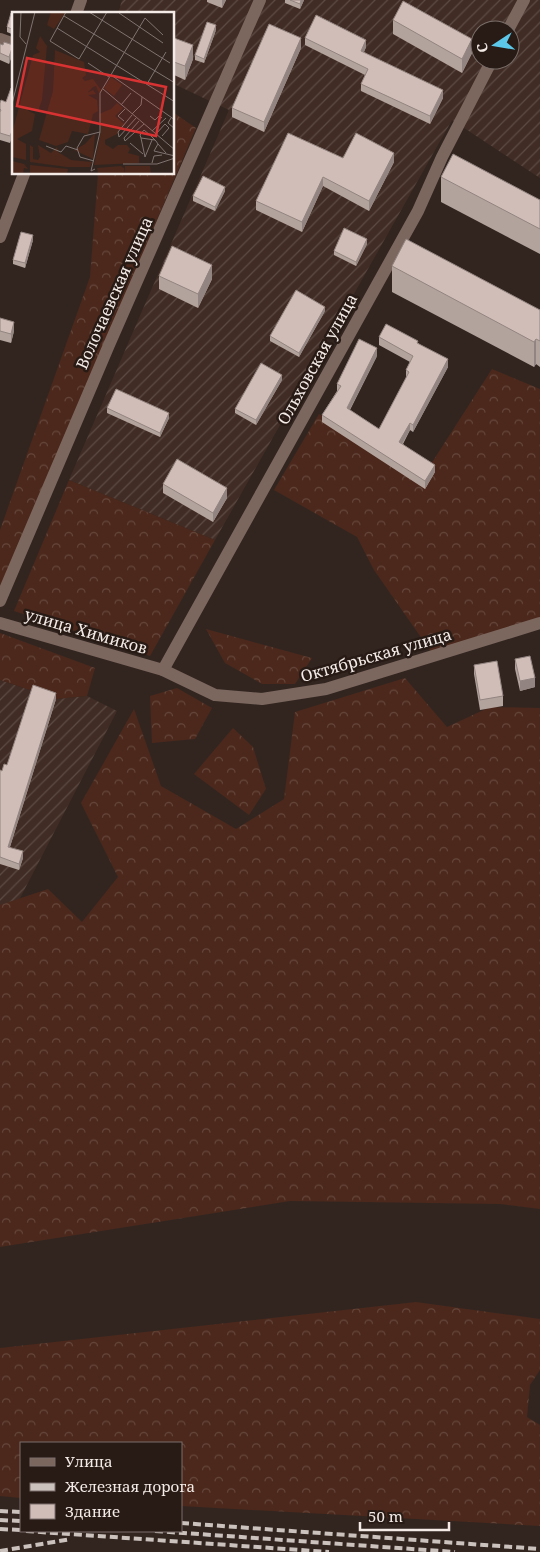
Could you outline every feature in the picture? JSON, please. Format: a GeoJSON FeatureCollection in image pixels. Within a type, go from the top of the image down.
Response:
{"type":"FeatureCollection","features":[{"type":"Feature","properties":{"kind":"street"},"geometry":{"type":"LineString","coordinates":[[77,12],[81,0]]}},
{"type":"Feature","properties":{"kind":"street","name":"Волочаевская улица"},"geometry":{"type":"LineString","coordinates":[[0,601],[108,345],[260,0]]}},
{"type":"Feature","properties":{"kind":"street"},"geometry":{"type":"LineString","coordinates":[[513,20],[524,0]]}},
{"type":"Feature","properties":{"kind":"street"},"geometry":{"type":"LineString","coordinates":[[0,39],[12,43]]}},
{"type":"Feature","properties":{"kind":"street","name":"Ольховская улица"},"geometry":{"type":"LineString","coordinates":[[164,670],[418,211],[442,157],[487,70]]}},
{"type":"Feature","properties":{"kind":"street"},"geometry":{"type":"LineString","coordinates":[[0,236],[4,214],[24,175]]}},
{"type":"Feature","properties":{"kind":"street","name":"улица Химиков"},"geometry":{"type":"LineString","coordinates":[[0,623],[164,670]]}},
{"type":"Feature","properties":{"kind":"street","name":"Октябрьская улица"},"geometry":{"type":"LineString","coordinates":[[164,670],[215,695],[262,699],[326,689],[540,624]]}},
{"type":"Feature","properties":{"kind":"shaded area"},"geometry":{"type":"Polygon","coordinates":[[[122,0],[540,0],[540,178],[452,120],[215,540],[69,480],[229,110],[175,84],[175,12],[119,12],[122,0]]]}},
{"type":"Feature","properties":{"kind":"shaded area"},"geometry":{"type":"Polygon","coordinates":[[[0,680],[56,699],[87,696],[117,711],[18,902],[0,906],[0,680]]]}},
{"type":"Feature","properties":{"kind":"green space"},"geometry":{"type":"Polygon","coordinates":[[[175,114],[196,128],[0,590],[0,530],[90,277],[98,175],[175,175],[175,114]]]}},
{"type":"Feature","properties":{"kind":"green space"},"geometry":{"type":"Polygon","coordinates":[[[492,369],[540,389],[540,620],[434,656],[374,570],[357,537],[274,490],[319,414],[422,478],[492,369]]]}},
{"type":"Feature","properties":{"kind":"green space"},"geometry":{"type":"Polygon","coordinates":[[[69,480],[215,540],[150,656],[14,611],[69,480]]]}},
{"type":"Feature","properties":{"kind":"green space"},"geometry":{"type":"Polygon","coordinates":[[[206,629],[312,658],[295,684],[262,684],[225,663],[206,629]]]}},
{"type":"Feature","properties":{"kind":"green space"},"geometry":{"type":"Polygon","coordinates":[[[0,633],[95,668],[87,696],[56,699],[0,680],[0,633]]]}},
{"type":"Feature","properties":{"kind":"green space"},"geometry":{"type":"Polygon","coordinates":[[[405,678],[447,727],[490,707],[540,708],[540,1209],[500,1204],[290,1201],[0,1247],[0,905],[48,889],[82,922],[118,877],[81,803],[134,709],[161,786],[236,829],[284,799],[295,712],[405,678]]]}},
{"type":"Feature","properties":{"kind":"green space"},"geometry":{"type":"Polygon","coordinates":[[[177,688],[212,708],[195,739],[152,743],[150,696],[177,688]]]}},
{"type":"Feature","properties":{"kind":"green space"},"geometry":{"type":"Polygon","coordinates":[[[233,728],[253,747],[266,789],[249,815],[194,774],[233,728]]]}},
{"type":"Feature","properties":{"kind":"green space"},"geometry":{"type":"Polygon","coordinates":[[[416,1302],[540,1319],[540,1370],[530,1385],[527,1417],[540,1425],[540,1526],[182,1506],[182,1442],[20,1442],[20,1498],[0,1496],[0,1348],[416,1302]]]}},
{"type":"Feature","properties":{"kind":"building"},"geometry":{"type":"Polygon","coordinates":[[[290,0],[301,0],[300,4],[290,0]]]}},
{"type":"Feature","properties":{"kind":"building"},"geometry":{"type":"Polygon","coordinates":[[[403,1],[470,38],[470,43],[462,59],[393,20],[403,1]]]}},
{"type":"Feature","properties":{"kind":"building"},"geometry":{"type":"Polygon","coordinates":[[[11,13],[12,29],[7,27],[11,13]]]}},
{"type":"Feature","properties":{"kind":"building"},"geometry":{"type":"Polygon","coordinates":[[[316,15],[366,40],[361,51],[443,90],[430,116],[361,84],[368,69],[305,38],[316,15]]]}},
{"type":"Feature","properties":{"kind":"building"},"geometry":{"type":"Polygon","coordinates":[[[207,22],[216,25],[204,59],[195,55],[207,22]]]}},
{"type":"Feature","properties":{"kind":"building"},"geometry":{"type":"Polygon","coordinates":[[[269,24],[301,38],[264,122],[232,108],[269,24]]]}},
{"type":"Feature","properties":{"kind":"building"},"geometry":{"type":"Polygon","coordinates":[[[175,38],[193,45],[185,66],[175,62],[175,38]]]}},
{"type":"Feature","properties":{"kind":"building"},"geometry":{"type":"Polygon","coordinates":[[[4,42],[12,45],[9,57],[0,53],[0,44],[3,45],[4,42]]]}},
{"type":"Feature","properties":{"kind":"building"},"geometry":{"type":"Polygon","coordinates":[[[12,88],[12,131],[10,136],[0,133],[0,103],[1,100],[6,102],[12,88]]]}},
{"type":"Feature","properties":{"kind":"building"},"geometry":{"type":"Polygon","coordinates":[[[288,133],[343,158],[356,133],[394,153],[369,201],[323,177],[302,222],[256,201],[288,133]]]}},
{"type":"Feature","properties":{"kind":"building"},"geometry":{"type":"Polygon","coordinates":[[[453,154],[540,200],[540,229],[441,177],[453,154]]]}},
{"type":"Feature","properties":{"kind":"building"},"geometry":{"type":"Polygon","coordinates":[[[203,176],[225,187],[215,207],[193,196],[203,176]]]}},
{"type":"Feature","properties":{"kind":"building"},"geometry":{"type":"Polygon","coordinates":[[[344,228],[367,239],[356,262],[334,251],[344,228]]]}},
{"type":"Feature","properties":{"kind":"building"},"geometry":{"type":"Polygon","coordinates":[[[21,232],[33,235],[25,263],[13,260],[21,232]]]}},
{"type":"Feature","properties":{"kind":"building"},"geometry":{"type":"Polygon","coordinates":[[[406,239],[540,310],[540,341],[536,339],[534,342],[392,266],[406,239]]]}},
{"type":"Feature","properties":{"kind":"building"},"geometry":{"type":"Polygon","coordinates":[[[172,246],[212,265],[198,294],[159,276],[172,246]]]}},
{"type":"Feature","properties":{"kind":"building"},"geometry":{"type":"Polygon","coordinates":[[[296,290],[325,307],[299,353],[270,336],[296,290]]]}},
{"type":"Feature","properties":{"kind":"building"},"geometry":{"type":"Polygon","coordinates":[[[0,318],[14,322],[11,334],[0,331],[0,318]]]}},
{"type":"Feature","properties":{"kind":"building"},"geometry":{"type":"Polygon","coordinates":[[[386,324],[448,359],[413,425],[410,423],[399,442],[435,465],[425,481],[322,415],[341,386],[337,384],[359,339],[377,348],[347,408],[379,429],[409,372],[406,370],[413,356],[379,337],[386,324]]]}},
{"type":"Feature","properties":{"kind":"building"},"geometry":{"type":"Polygon","coordinates":[[[261,363],[282,375],[256,420],[235,409],[261,363]]]}},
{"type":"Feature","properties":{"kind":"building"},"geometry":{"type":"Polygon","coordinates":[[[116,389],[169,413],[160,433],[107,408],[116,389]]]}},
{"type":"Feature","properties":{"kind":"building"},"geometry":{"type":"Polygon","coordinates":[[[177,459],[227,488],[213,513],[163,484],[177,459]]]}},
{"type":"Feature","properties":{"kind":"building"},"geometry":{"type":"Polygon","coordinates":[[[530,656],[535,678],[520,681],[515,659],[530,656]]]}},
{"type":"Feature","properties":{"kind":"building"},"geometry":{"type":"Polygon","coordinates":[[[497,661],[503,696],[480,700],[474,665],[497,661]]]}},
{"type":"Feature","properties":{"kind":"building"},"geometry":{"type":"Polygon","coordinates":[[[33,685],[56,693],[8,847],[23,851],[19,864],[0,857],[0,770],[2,771],[4,764],[7,765],[33,685]]]}},
{"type":"Feature","properties":{"kind":"railway"},"geometry":{"type":"LineString","coordinates":[[0,1511],[20,1512]]}},
{"type":"Feature","properties":{"kind":"railway"},"geometry":{"type":"LineString","coordinates":[[0,1520],[20,1521]]}},
{"type":"Feature","properties":{"kind":"railway"},"geometry":{"type":"LineString","coordinates":[[182,1523],[540,1549]]}},
{"type":"Feature","properties":{"kind":"railway"},"geometry":{"type":"LineString","coordinates":[[0,1529],[20,1530]]}},
{"type":"Feature","properties":{"kind":"railway"},"geometry":{"type":"LineString","coordinates":[[40,1532],[329,1552]]}},
{"type":"Feature","properties":{"kind":"railway"},"geometry":{"type":"LineString","coordinates":[[169,1532],[455,1552]]}},
{"type":"Feature","properties":{"kind":"railway"},"geometry":{"type":"LineString","coordinates":[[0,1551],[71,1539]]}}]}
